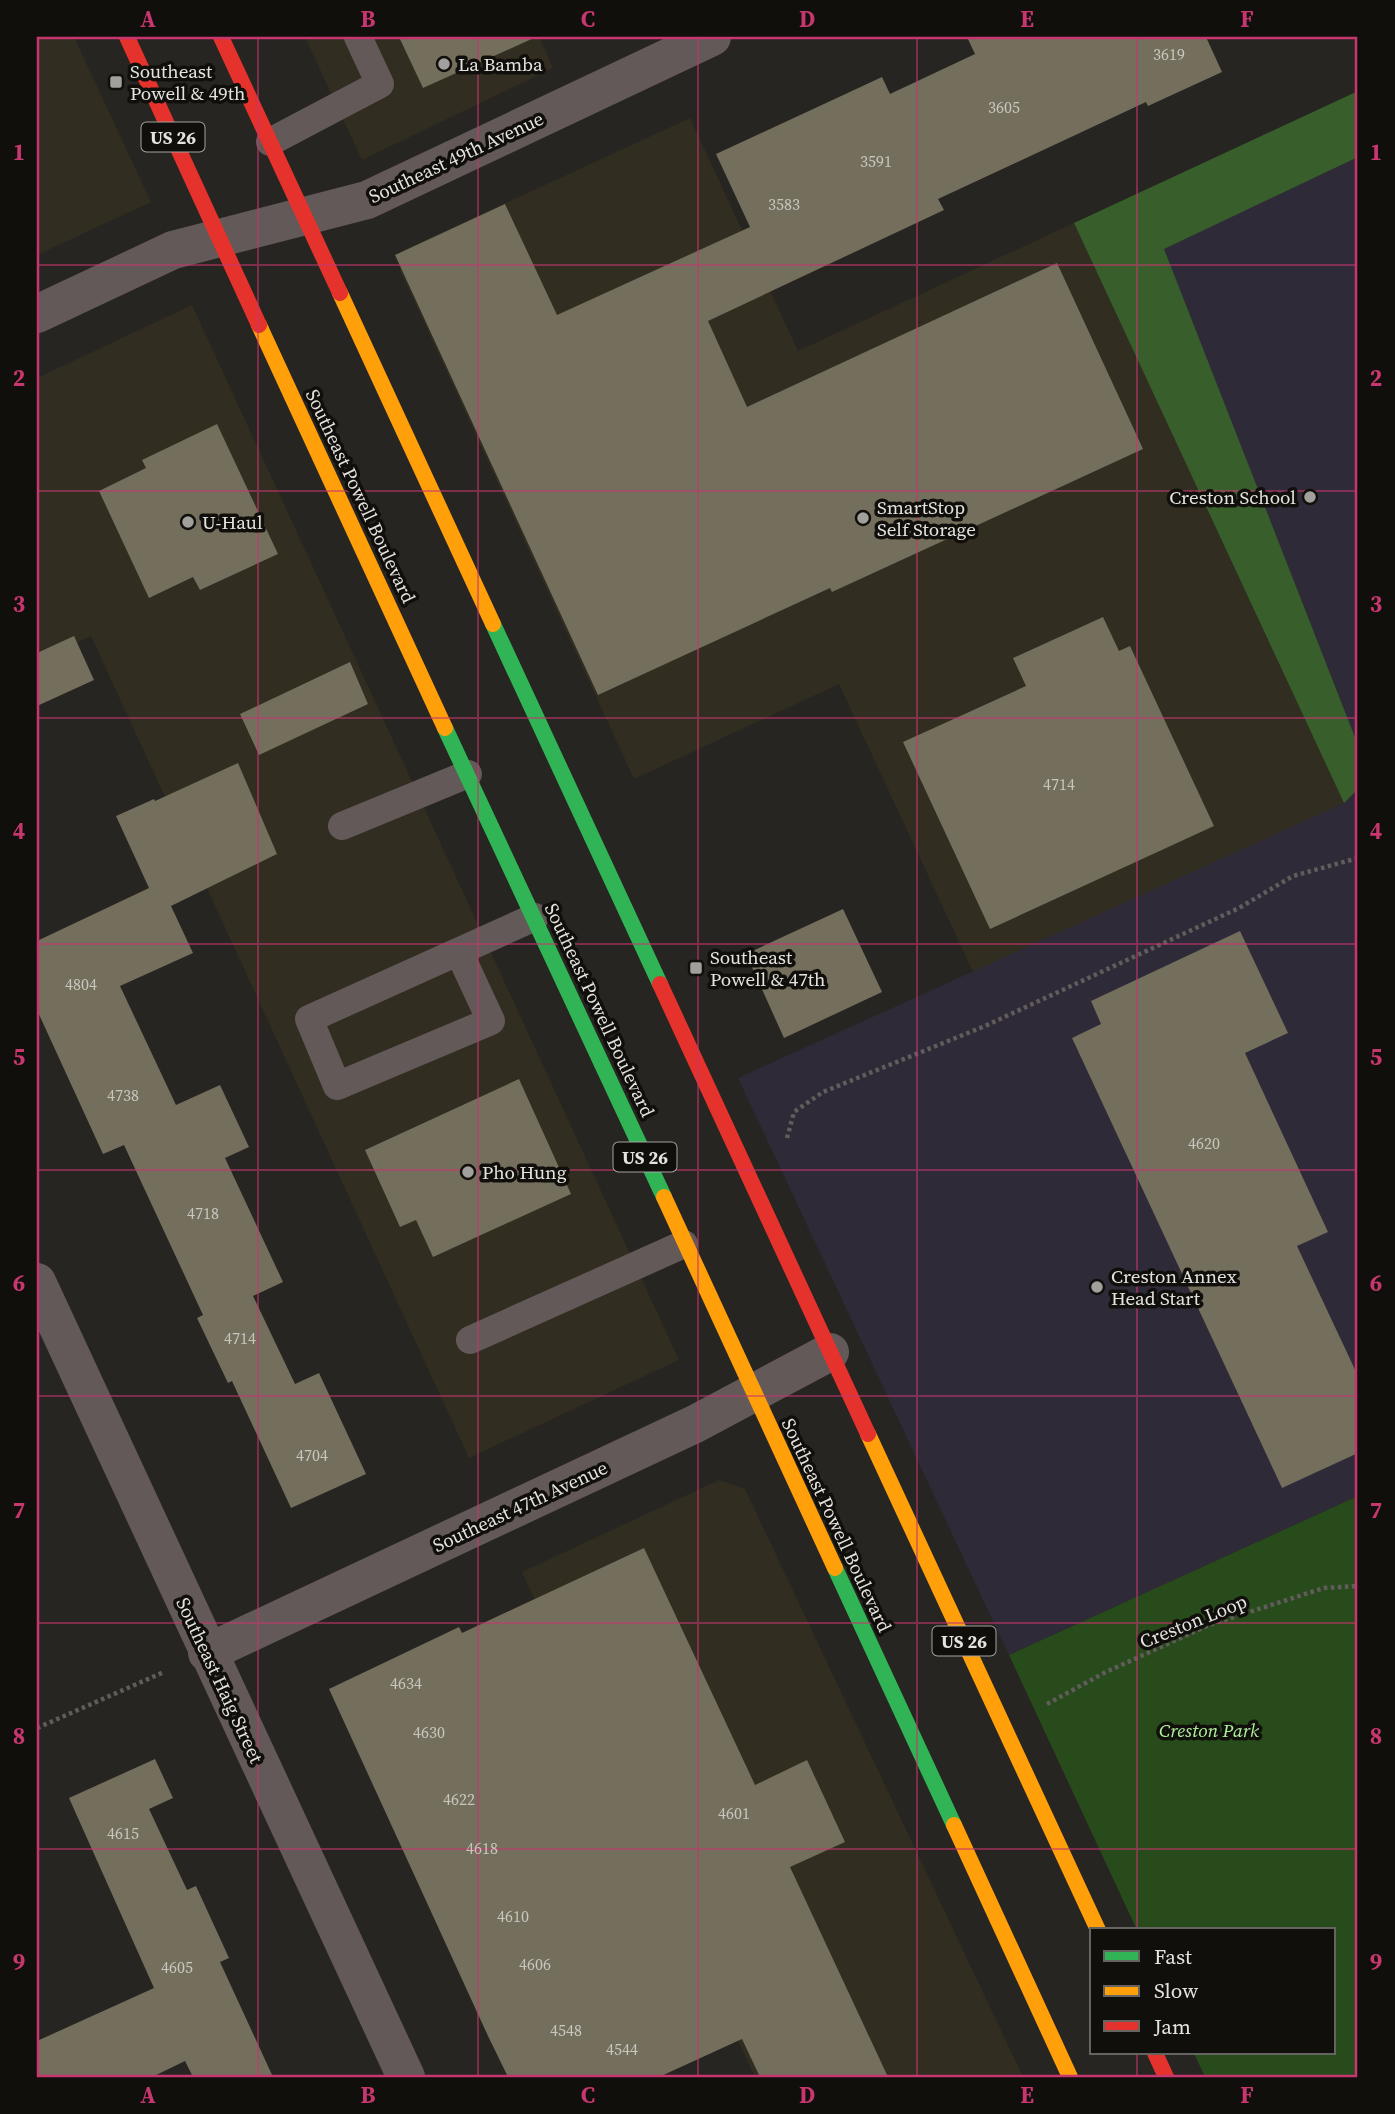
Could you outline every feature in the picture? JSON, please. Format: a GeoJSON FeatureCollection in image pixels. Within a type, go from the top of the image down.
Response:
{"type":"FeatureCollection","features":[{"type":"Feature","properties":{"kind":"main road","name":"Southeast Powell Boulevard"},"geometry":{"type":"LineString","coordinates":[[127,37],[363,553],[535,917],[1070,2077]]}},
{"type":"Feature","properties":{"kind":"main road","name":"US 26"},"geometry":{"type":"LineString","coordinates":[[221,37],[1097,1928]]}},
{"type":"Feature","properties":{"kind":"main road"},"geometry":{"type":"LineString","coordinates":[[1155,2054],[1166,2077]]}},
{"type":"Feature","properties":{"kind":"street","name":"Southeast 49th Avenue"},"geometry":{"type":"LineString","coordinates":[[37,314],[173,250],[367,200],[712,37]]}},
{"type":"Feature","properties":{"kind":"street","name":"Southeast Haig Street"},"geometry":{"type":"LineString","coordinates":[[37,1282],[406,2077]]}},
{"type":"Feature","properties":{"kind":"street","name":"Southeast 47th Avenue"},"geometry":{"type":"LineString","coordinates":[[207,1653],[682,1430],[830,1352]]}},
{"type":"Feature","properties":{"kind":"lane"},"geometry":{"type":"LineString","coordinates":[[270,142],[380,84],[358,37]]}},
{"type":"Feature","properties":{"kind":"lane"},"geometry":{"type":"LineString","coordinates":[[342,826],[468,774]]}},
{"type":"Feature","properties":{"kind":"lane"},"geometry":{"type":"LineString","coordinates":[[459,952],[491,1021],[337,1086],[309,1018],[535,917]]}},
{"type":"Feature","properties":{"kind":"lane"},"geometry":{"type":"LineString","coordinates":[[470,1340],[684,1244]]}},
{"type":"Feature","properties":{"kind":"path"},"geometry":{"type":"LineString","coordinates":[[785,1142],[794,1112],[823,1092],[998,1021],[1238,908],[1293,876],[1358,858]]}},
{"type":"Feature","properties":{"kind":"path","name":"Creston Loop"},"geometry":{"type":"LineString","coordinates":[[1046,1705],[1106,1672],[1209,1625],[1324,1588],[1358,1586]]}},
{"type":"Feature","properties":{"kind":"path"},"geometry":{"type":"LineString","coordinates":[[37,1728],[207,1653]]}},
{"type":"Feature","properties":{"kind":"shaded area"},"geometry":{"type":"Polygon","coordinates":[[[37,37],[74,37],[151,202],[37,255],[37,37]]]}},
{"type":"Feature","properties":{"kind":"shaded area"},"geometry":{"type":"Polygon","coordinates":[[[305,37],[539,37],[553,68],[362,160],[305,37]]]}},
{"type":"Feature","properties":{"kind":"shaded area","name":"SmartStop Self Storage"},"geometry":{"type":"Polygon","coordinates":[[[690,118],[798,351],[1074,223],[1344,803],[974,974],[839,684],[634,779],[400,270],[404,250],[690,118]]]}},
{"type":"Feature","properties":{"kind":"shaded area","name":"Creston School"},"geometry":{"type":"Polygon","coordinates":[[[1358,157],[1358,745],[1163,249],[1358,157]]]}},
{"type":"Feature","properties":{"kind":"shaded area"},"geometry":{"type":"Polygon","coordinates":[[[192,305],[679,1360],[469,1458],[91,636],[37,660],[37,378],[192,305]]]}},
{"type":"Feature","properties":{"kind":"shaded area","name":"Creston Annex Head Start"},"geometry":{"type":"Polygon","coordinates":[[[1358,789],[1358,1496],[1009,1655],[738,1078],[1344,803],[1358,789]]]}},
{"type":"Feature","properties":{"kind":"shaded area"},"geometry":{"type":"Polygon","coordinates":[[[719,1480],[745,1489],[1023,2077],[755,2077],[522,1572],[719,1480]]]}},
{"type":"Feature","properties":{"kind":"green space"},"geometry":{"type":"Polygon","coordinates":[[[1358,91],[1358,157],[1164,249],[1358,745],[1358,789],[1344,803],[1074,223],[1358,91]]]}},
{"type":"Feature","properties":{"kind":"green space","name":"Creston Park"},"geometry":{"type":"Polygon","coordinates":[[[1358,1496],[1358,2077],[1205,2077],[1194,2054],[1336,2054],[1336,1928],[1136,1928],[1009,1655],[1358,1496]]]}},
{"type":"Feature","properties":{"kind":"building","name":"La Bamba"},"geometry":{"type":"Polygon","coordinates":[[[399,37],[536,37],[423,88],[399,37]]]}},
{"type":"Feature","properties":{"kind":"building"},"geometry":{"type":"Polygon","coordinates":[[[967,37],[1206,37],[1222,72],[1148,106],[1146,102],[938,199],[944,210],[708,321],[747,407],[1057,263],[1143,449],[832,592],[830,588],[598,695],[395,255],[505,204],[557,315],[750,227],[716,154],[882,77],[890,94],[975,54],[967,37]]]}},
{"type":"Feature","properties":{"kind":"building","name":"U-Haul"},"geometry":{"type":"Polygon","coordinates":[[[217,424],[278,554],[200,590],[193,577],[149,598],[99,491],[146,468],[142,460],[217,424]]]}},
{"type":"Feature","properties":{"kind":"building"},"geometry":{"type":"Polygon","coordinates":[[[1103,617],[1119,651],[1130,646],[1214,826],[990,929],[903,742],[1026,686],[1013,658],[1103,617]]]}},
{"type":"Feature","properties":{"kind":"building"},"geometry":{"type":"Polygon","coordinates":[[[74,636],[94,680],[37,706],[37,653],[74,636]]]}},
{"type":"Feature","properties":{"kind":"building"},"geometry":{"type":"Polygon","coordinates":[[[350,662],[368,704],[259,755],[240,714],[350,662]]]}},
{"type":"Feature","properties":{"kind":"building"},"geometry":{"type":"Polygon","coordinates":[[[238,763],[277,854],[171,906],[193,953],[120,986],[176,1105],[220,1085],[249,1147],[225,1158],[283,1282],[253,1296],[295,1384],[319,1373],[366,1474],[291,1508],[232,1381],[228,1383],[197,1318],[203,1315],[124,1145],[103,1154],[37,1010],[37,941],[149,888],[116,816],[238,763]]]}},
{"type":"Feature","properties":{"kind":"building"},"geometry":{"type":"Polygon","coordinates":[[[843,909],[882,992],[784,1038],[746,954],[843,909]]]}},
{"type":"Feature","properties":{"kind":"building"},"geometry":{"type":"Polygon","coordinates":[[[1240,931],[1288,1033],[1245,1053],[1328,1232],[1297,1246],[1358,1376],[1358,1453],[1282,1488],[1072,1038],[1101,1024],[1091,1001],[1240,931]]]}},
{"type":"Feature","properties":{"kind":"building","name":"Pho Hung"},"geometry":{"type":"Polygon","coordinates":[[[519,1079],[571,1194],[433,1257],[416,1220],[400,1227],[365,1150],[519,1079]]]}},
{"type":"Feature","properties":{"kind":"building"},"geometry":{"type":"Polygon","coordinates":[[[644,1548],[755,1785],[807,1760],[845,1842],[790,1867],[888,2077],[760,2077],[742,2039],[659,2077],[508,2077],[488,2036],[329,1689],[459,1627],[462,1633],[644,1548]]]}},
{"type":"Feature","properties":{"kind":"building"},"geometry":{"type":"Polygon","coordinates":[[[155,1759],[173,1798],[149,1809],[187,1890],[196,1886],[229,1958],[220,1962],[273,2077],[193,2077],[185,2061],[152,2077],[37,2077],[37,2041],[154,1988],[69,1798],[155,1759]]]}},
{"type":"Feature","properties":{"kind":"traffic: fast"},"geometry":{"type":"LineString","coordinates":[[493,624],[660,984]]}},
{"type":"Feature","properties":{"kind":"traffic: fast"},"geometry":{"type":"LineString","coordinates":[[445,728],[664,1197]]}},
{"type":"Feature","properties":{"kind":"traffic: fast"},"geometry":{"type":"LineString","coordinates":[[835,1568],[954,1825]]}},
{"type":"Feature","properties":{"kind":"traffic: slow"},"geometry":{"type":"LineString","coordinates":[[340,293],[493,624]]}},
{"type":"Feature","properties":{"kind":"traffic: slow"},"geometry":{"type":"LineString","coordinates":[[259,325],[445,728]]}},
{"type":"Feature","properties":{"kind":"traffic: slow"},"geometry":{"type":"LineString","coordinates":[[664,1197],[835,1568]]}},
{"type":"Feature","properties":{"kind":"traffic: slow"},"geometry":{"type":"LineString","coordinates":[[868,1434],[1097,1928]]}},
{"type":"Feature","properties":{"kind":"traffic: slow"},"geometry":{"type":"LineString","coordinates":[[954,1825],[1070,2077]]}},
{"type":"Feature","properties":{"kind":"traffic: jam"},"geometry":{"type":"LineString","coordinates":[[127,37],[259,325]]}},
{"type":"Feature","properties":{"kind":"traffic: jam"},"geometry":{"type":"LineString","coordinates":[[221,37],[340,293]]}},
{"type":"Feature","properties":{"kind":"traffic: jam"},"geometry":{"type":"LineString","coordinates":[[660,984],[868,1434]]}},
{"type":"Feature","properties":{"kind":"traffic: jam"},"geometry":{"type":"LineString","coordinates":[[1155,2054],[1166,2077]]}},
{"type":"Feature","properties":{"kind":"place","name":"La Bamba"},"geometry":{"type":"Point","coordinates":[444,64]}},
{"type":"Feature","properties":{"kind":"place","name":"Southeast Powell & 49th"},"geometry":{"type":"Point","coordinates":[116,82]}},
{"type":"Feature","properties":{"kind":"place","name":"Creston School"},"geometry":{"type":"Point","coordinates":[1310,497]}},
{"type":"Feature","properties":{"kind":"place","name":"SmartStop Self Storage"},"geometry":{"type":"Point","coordinates":[863,518]}},
{"type":"Feature","properties":{"kind":"place","name":"U-Haul"},"geometry":{"type":"Point","coordinates":[188,522]}},
{"type":"Feature","properties":{"kind":"place","name":"Southeast Powell & 47th"},"geometry":{"type":"Point","coordinates":[696,968]}},
{"type":"Feature","properties":{"kind":"place","name":"Pho Hung"},"geometry":{"type":"Point","coordinates":[468,1172]}},
{"type":"Feature","properties":{"kind":"place","name":"Creston Annex Head Start"},"geometry":{"type":"Point","coordinates":[1097,1287]}}]}
